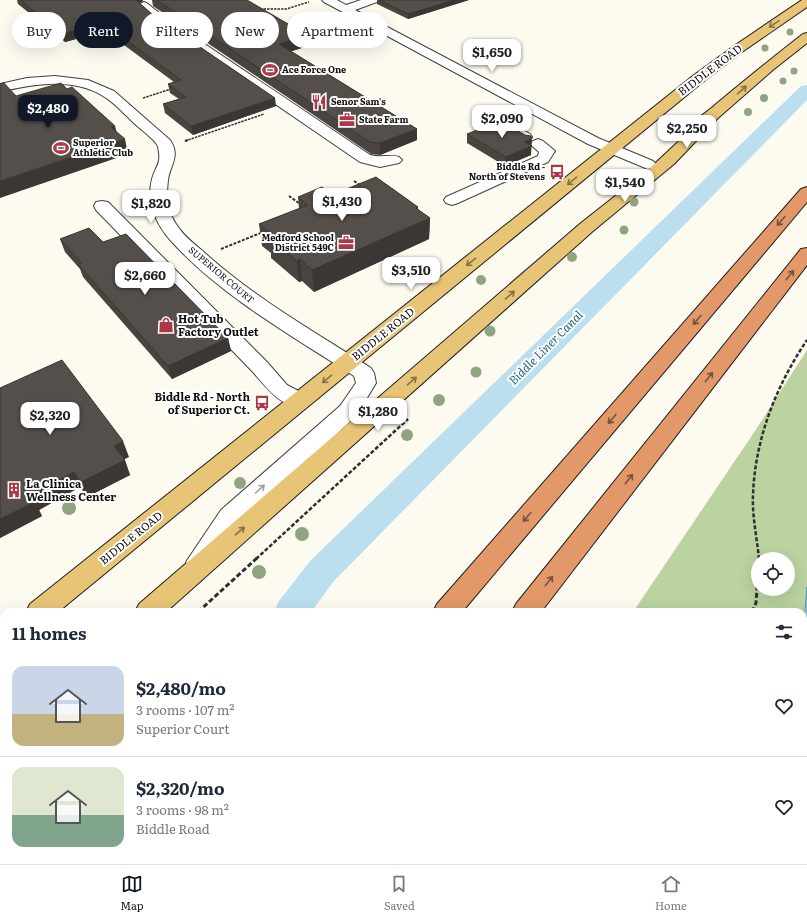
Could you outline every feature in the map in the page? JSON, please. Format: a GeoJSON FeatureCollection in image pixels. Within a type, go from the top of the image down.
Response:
{"type":"FeatureCollection","features":[{"type":"Feature","properties":{"kind":"highway"},"geometry":{"type":"LineString","coordinates":[[449,608],[807,192]]}},
{"type":"Feature","properties":{"kind":"highway"},"geometry":{"type":"LineString","coordinates":[[528,608],[807,253]]}},
{"type":"Feature","properties":{"kind":"main road","name":"BIDDLE ROAD"},"geometry":{"type":"LineString","coordinates":[[44,608],[718,63],[807,2]]}},
{"type":"Feature","properties":{"kind":"main road"},"geometry":{"type":"LineString","coordinates":[[587,227],[614,194],[648,164],[682,136],[713,115],[769,66],[807,37]]}},
{"type":"Feature","properties":{"kind":"main road"},"geometry":{"type":"LineString","coordinates":[[153,608],[587,227],[629,195],[693,139],[713,115]]}},
{"type":"Feature","properties":{"kind":"street"},"geometry":{"type":"LineString","coordinates":[[328,0],[611,150],[648,164]]}},
{"type":"Feature","properties":{"kind":"street"},"geometry":{"type":"LineString","coordinates":[[345,9],[374,0]]}},
{"type":"Feature","properties":{"kind":"street"},"geometry":{"type":"LineString","coordinates":[[144,6],[159,19],[365,159],[380,162],[394,160]]}},
{"type":"Feature","properties":{"kind":"street","name":"SUPERIOR COURT"},"geometry":{"type":"LineString","coordinates":[[0,88],[39,81],[63,81],[88,84],[99,88],[108,94],[165,143],[168,159],[160,179],[158,192],[159,202],[162,214],[168,226],[179,239],[220,276],[257,304],[364,373],[366,383],[348,411],[230,517],[192,573]]}},
{"type":"Feature","properties":{"kind":"street"},"geometry":{"type":"LineString","coordinates":[[452,200],[543,159],[546,155],[547,151],[534,142],[486,115]]}},
{"type":"Feature","properties":{"kind":"street"},"geometry":{"type":"LineString","coordinates":[[102,206],[260,367],[280,390],[300,401]]}},
{"type":"Feature","properties":{"kind":"path"},"geometry":{"type":"LineString","coordinates":[[259,9],[286,9],[309,2]]}},
{"type":"Feature","properties":{"kind":"path"},"geometry":{"type":"LineString","coordinates":[[142,98],[172,89]]}},
{"type":"Feature","properties":{"kind":"path"},"geometry":{"type":"LineString","coordinates":[[183,142],[265,113]]}},
{"type":"Feature","properties":{"kind":"path"},"geometry":{"type":"LineString","coordinates":[[232,121],[236,124]]}},
{"type":"Feature","properties":{"kind":"path"},"geometry":{"type":"LineString","coordinates":[[354,181],[360,185]]}},
{"type":"Feature","properties":{"kind":"path"},"geometry":{"type":"LineString","coordinates":[[289,196],[305,208]]}},
{"type":"Feature","properties":{"kind":"path"},"geometry":{"type":"LineString","coordinates":[[217,251],[267,230]]}},
{"type":"Feature","properties":{"kind":"path"},"geometry":{"type":"LineString","coordinates":[[758,552],[753,496],[755,466],[762,436],[777,394],[794,358],[807,340]]}},
{"type":"Feature","properties":{"kind":"path"},"geometry":{"type":"LineString","coordinates":[[754,608],[756,596]]}},
{"type":"Feature","properties":{"kind":"green space"},"geometry":{"type":"Polygon","coordinates":[[[807,350],[807,608],[636,608],[755,431],[807,350]]]}},
{"type":"Feature","properties":{"kind":"water"},"geometry":{"type":"Polygon","coordinates":[[[807,587],[807,608],[805,608],[807,587]]]}},
{"type":"Feature","properties":{"kind":"building"},"geometry":{"type":"Polygon","coordinates":[[[21,0],[136,0],[150,12],[141,12],[141,48],[202,48],[275,98],[191,126],[163,104],[186,97],[168,84],[181,80],[133,45],[133,12],[74,12],[74,31],[66,33],[66,12],[35,12],[21,0]]]}},
{"type":"Feature","properties":{"kind":"building"},"geometry":{"type":"Polygon","coordinates":[[[157,0],[247,0],[268,12],[221,12],[221,43],[213,37],[213,12],[175,12],[157,0]]]}},
{"type":"Feature","properties":{"kind":"building"},"geometry":{"type":"Polygon","coordinates":[[[379,0],[454,0],[408,14],[379,0]]]}},
{"type":"Feature","properties":{"kind":"building"},"geometry":{"type":"Polygon","coordinates":[[[279,19],[287,23],[287,41],[279,44],[279,19]]]}},
{"type":"Feature","properties":{"kind":"building"},"geometry":{"type":"Polygon","coordinates":[[[279,44],[417,129],[380,143],[370,142],[229,48],[279,48],[279,44]]]}},
{"type":"Feature","properties":{"kind":"building","name":"Superior Athletic Club"},"geometry":{"type":"Polygon","coordinates":[[[4,83],[16,96],[61,83],[67,89],[72,87],[115,126],[111,127],[125,139],[0,181],[0,84],[4,83]]]}},
{"type":"Feature","properties":{"kind":"building"},"geometry":{"type":"Polygon","coordinates":[[[500,121],[525,135],[531,136],[532,138],[524,142],[532,146],[506,157],[467,134],[500,121]]]}},
{"type":"Feature","properties":{"kind":"building"},"geometry":{"type":"Polygon","coordinates":[[[376,177],[418,207],[416,208],[430,218],[312,270],[300,259],[297,261],[268,236],[272,235],[259,224],[308,205],[298,197],[322,187],[332,195],[376,177]]]}},
{"type":"Feature","properties":{"kind":"building","name":"Hot Tub Factory Outlet"},"geometry":{"type":"Polygon","coordinates":[[[89,228],[103,242],[126,234],[228,338],[168,366],[78,264],[82,263],[60,239],[89,228]]]}},
{"type":"Feature","properties":{"kind":"building"},"geometry":{"type":"Polygon","coordinates":[[[62,360],[123,441],[114,446],[125,460],[81,482],[74,472],[32,495],[35,502],[0,519],[0,388],[62,360]]]}},
{"type":"Feature","properties":{"kind":"waterway","name":"Biddle Liner Canal"},"geometry":{"type":"LineString","coordinates":[[294,608],[322,571],[807,90]]}},
{"type":"Feature","properties":{"kind":"place","name":"Ace Force One"},"geometry":{"type":"Point","coordinates":[270,70]}},
{"type":"Feature","properties":{"kind":"place","name":"Senor Sam's"},"geometry":{"type":"Point","coordinates":[319,102]}},
{"type":"Feature","properties":{"kind":"place","name":"State Farm"},"geometry":{"type":"Point","coordinates":[347,120]}},
{"type":"Feature","properties":{"kind":"place","name":"Superior Athletic Club"},"geometry":{"type":"Point","coordinates":[61,148]}},
{"type":"Feature","properties":{"kind":"place","name":"Biddle Rd - North of Stevens"},"geometry":{"type":"Point","coordinates":[557,172]}},
{"type":"Feature","properties":{"kind":"place","name":"Medford School District 549C"},"geometry":{"type":"Point","coordinates":[346,243]}},
{"type":"Feature","properties":{"kind":"place","name":"Hot Tub Factory Outlet"},"geometry":{"type":"Point","coordinates":[166,325]}},
{"type":"Feature","properties":{"kind":"place","name":"Biddle Rd - North of Superior Ct."},"geometry":{"type":"Point","coordinates":[262,403]}},
{"type":"Feature","properties":{"kind":"place","name":"La Clinica Wellness Center"},"geometry":{"type":"Point","coordinates":[14,490]}}]}
